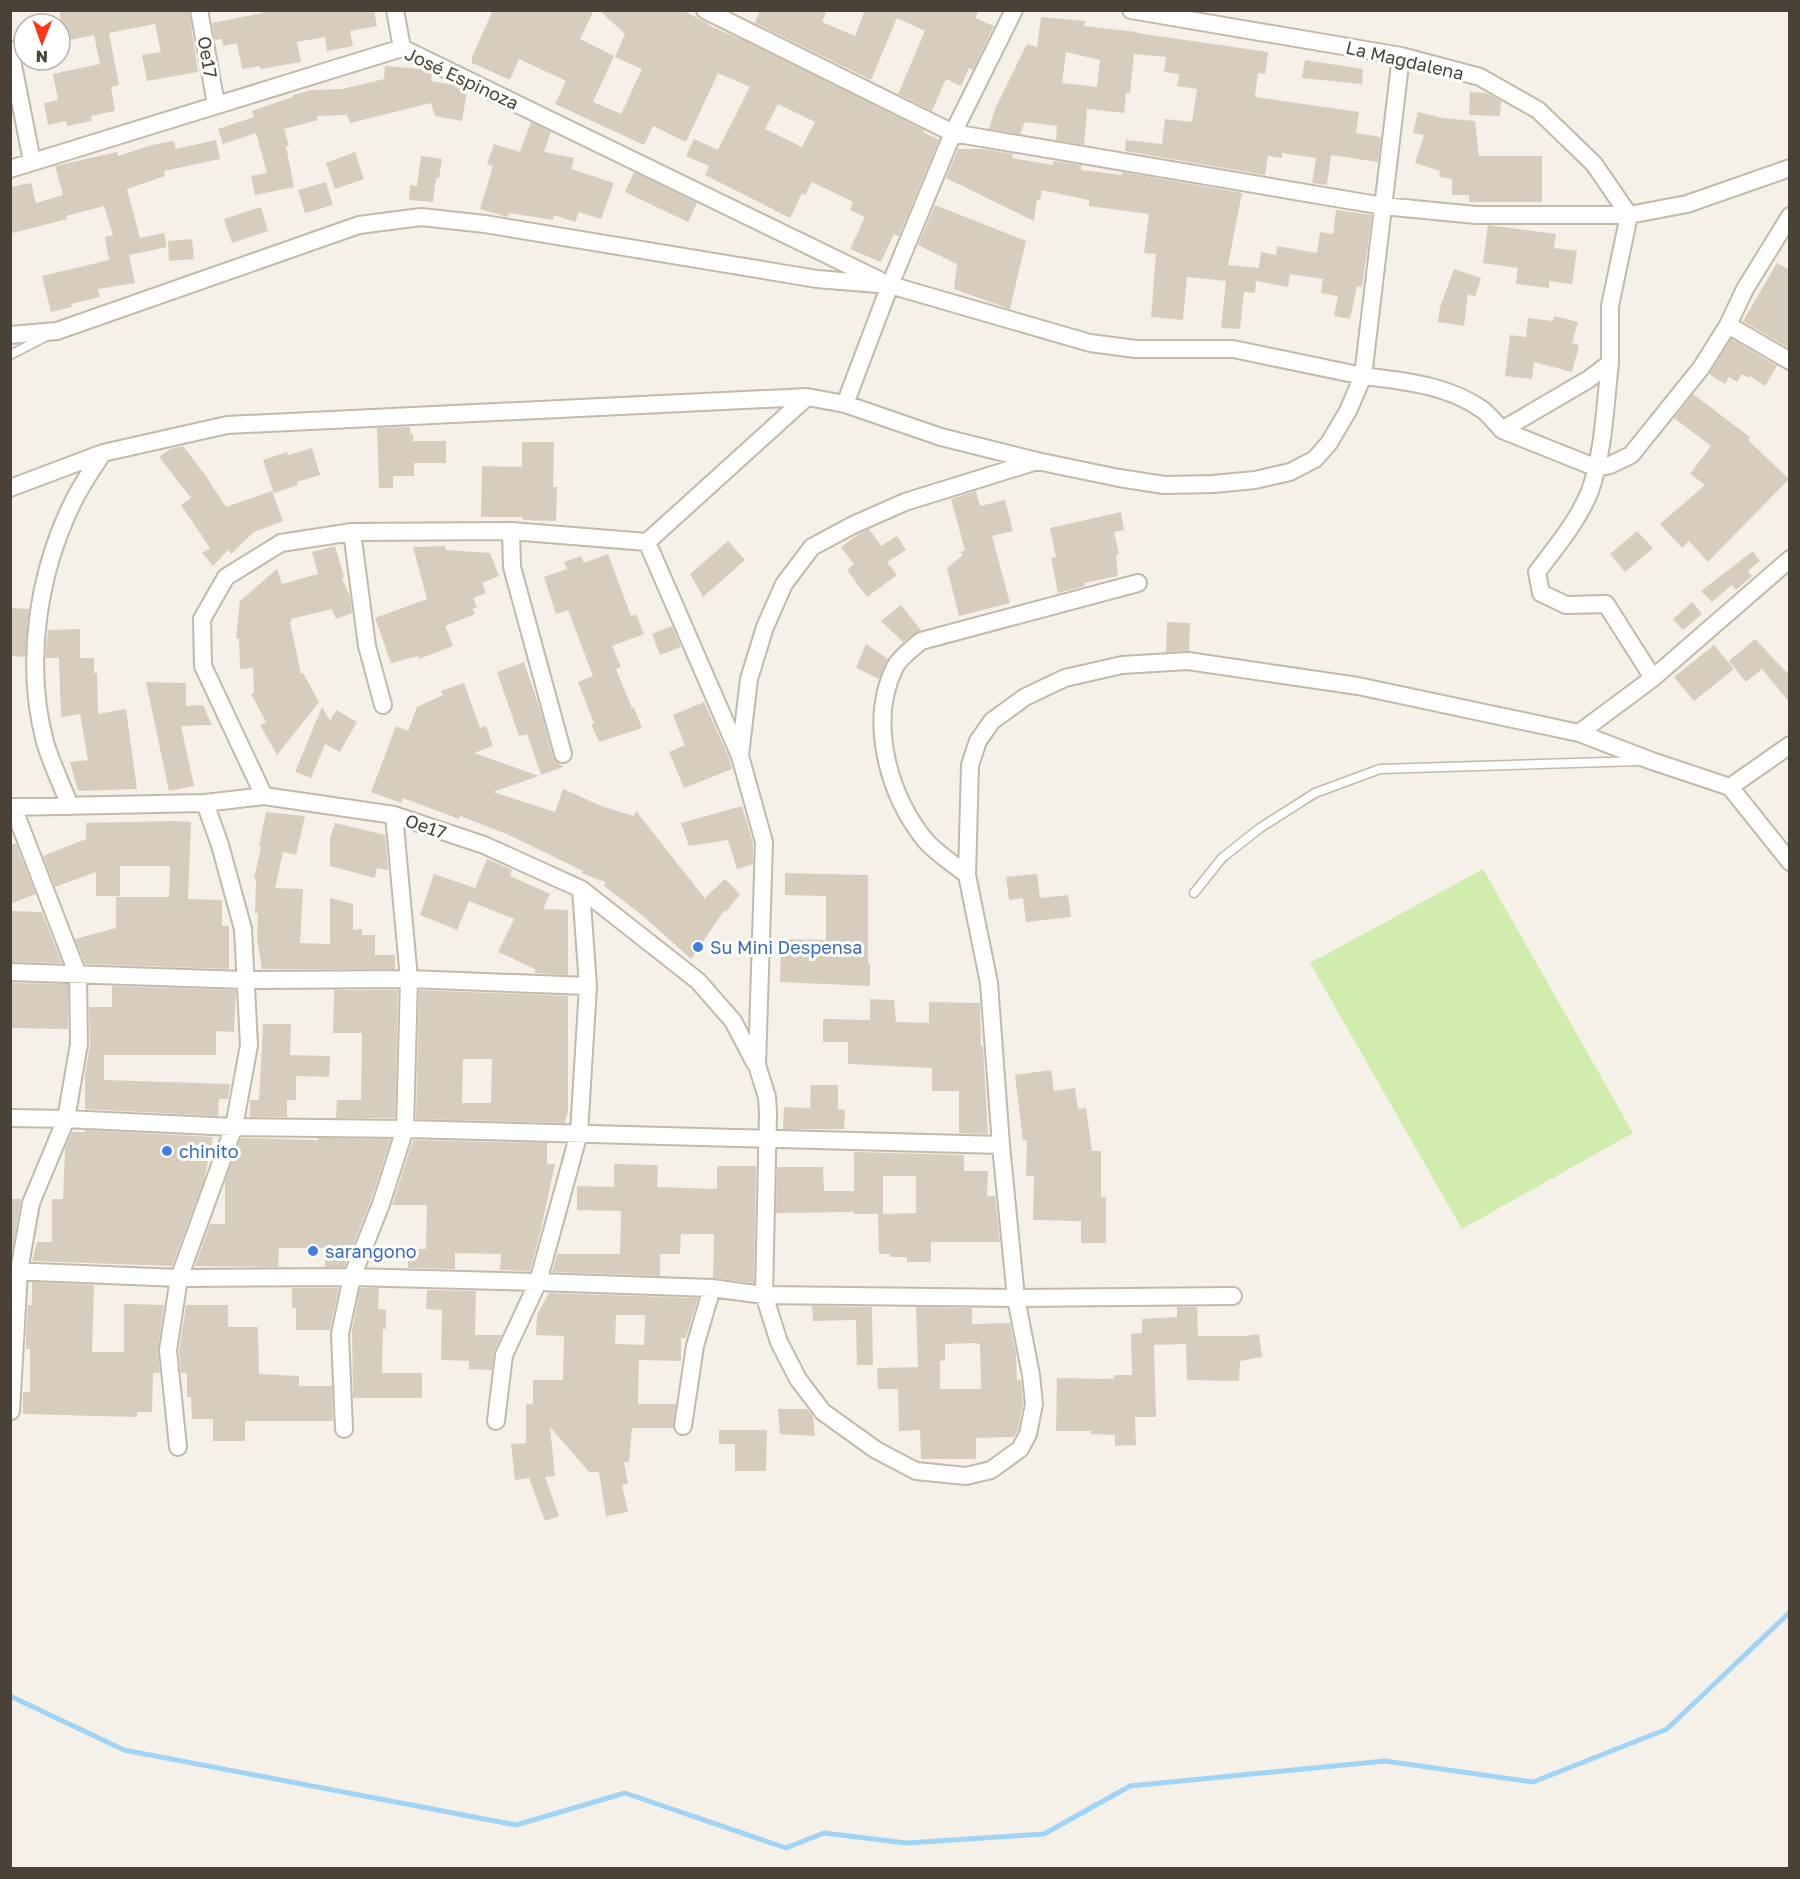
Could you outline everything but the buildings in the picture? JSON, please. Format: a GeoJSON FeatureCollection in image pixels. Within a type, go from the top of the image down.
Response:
{"type":"FeatureCollection","features":[{"type":"Feature","properties":{"kind":"street","name":"Oe17"},"geometry":{"type":"LineString","coordinates":[[199,10],[216,104]]}},
{"type":"Feature","properties":{"kind":"street"},"geometry":{"type":"LineString","coordinates":[[395,10],[402,48]]}},
{"type":"Feature","properties":{"kind":"street"},"geometry":{"type":"LineString","coordinates":[[705,10],[952,133],[1383,206],[1476,215],[1629,215],[1687,204],[1790,168]]}},
{"type":"Feature","properties":{"kind":"street"},"geometry":{"type":"LineString","coordinates":[[845,404],[890,285],[952,133],[1014,10]]}},
{"type":"Feature","properties":{"kind":"street","name":"La Magdalena"},"geometry":{"type":"LineString","coordinates":[[1131,10],[1401,56],[1479,77],[1538,110],[1594,164],[1629,215]]}},
{"type":"Feature","properties":{"kind":"street","name":"José Espinoza"},"geometry":{"type":"LineString","coordinates":[[10,169],[402,48],[890,285]]}},
{"type":"Feature","properties":{"kind":"street"},"geometry":{"type":"LineString","coordinates":[[10,51],[32,161]]}},
{"type":"Feature","properties":{"kind":"street"},"geometry":{"type":"LineString","coordinates":[[10,488],[103,453],[227,425],[807,398],[845,404],[941,437],[1037,461],[1119,478],[1164,484],[1213,483],[1255,480],[1290,472],[1315,459],[1329,442],[1348,411],[1363,376],[1401,56]]}},
{"type":"Feature","properties":{"kind":"street"},"geometry":{"type":"LineString","coordinates":[[1629,215],[1610,306],[1610,363],[1597,468],[1589,493],[1570,529],[1537,572],[1541,593],[1566,605],[1606,604],[1653,678]]}},
{"type":"Feature","properties":{"kind":"street"},"geometry":{"type":"LineString","coordinates":[[10,335],[57,331],[359,225],[421,217],[485,224],[817,279],[890,285],[1090,343],[1136,349],[1233,349],[1363,376],[1404,381],[1439,389],[1462,398],[1484,411],[1502,430],[1597,468],[1610,465],[1631,455],[1701,368],[1728,325],[1745,289],[1790,216]]}},
{"type":"Feature","properties":{"kind":"street"},"geometry":{"type":"LineString","coordinates":[[1728,325],[1790,361]]}},
{"type":"Feature","properties":{"kind":"street"},"geometry":{"type":"LineString","coordinates":[[1502,430],[1589,379],[1610,363]]}},
{"type":"Feature","properties":{"kind":"street"},"geometry":{"type":"LineString","coordinates":[[264,796],[203,666],[202,619],[226,577],[281,543],[352,532],[511,531],[647,542],[807,398]]}},
{"type":"Feature","properties":{"kind":"street"},"geometry":{"type":"LineString","coordinates":[[70,806],[45,742],[38,703],[35,657],[48,565],[74,501],[103,453]]}},
{"type":"Feature","properties":{"kind":"street"},"geometry":{"type":"LineString","coordinates":[[740,756],[749,679],[765,627],[784,584],[812,547],[853,525],[905,502],[1037,461]]}},
{"type":"Feature","properties":{"kind":"street"},"geometry":{"type":"LineString","coordinates":[[511,531],[512,567],[564,754]]}},
{"type":"Feature","properties":{"kind":"street"},"geometry":{"type":"LineString","coordinates":[[352,532],[367,646],[383,705]]}},
{"type":"Feature","properties":{"kind":"street"},"geometry":{"type":"LineString","coordinates":[[647,542],[740,756],[764,842],[757,1065],[767,1097],[769,1139],[764,1295],[779,1342],[798,1379],[823,1412],[876,1450],[916,1471],[966,1476],[991,1470],[1020,1449],[1028,1434],[1034,1404],[1031,1375],[1016,1298],[1001,1145],[989,983],[967,875],[970,765],[978,741],[992,721],[1025,697],[1065,678],[1122,665],[1188,661],[1358,686],[1579,733],[1730,787],[1790,862]]}},
{"type":"Feature","properties":{"kind":"street"},"geometry":{"type":"LineString","coordinates":[[1579,733],[1653,678],[1790,559]]}},
{"type":"Feature","properties":{"kind":"street"},"geometry":{"type":"LineString","coordinates":[[967,875],[925,841],[901,802],[883,750],[883,699],[896,664],[921,641],[1138,583]]}},
{"type":"Feature","properties":{"kind":"street"},"geometry":{"type":"LineString","coordinates":[[1730,787],[1790,745]]}},
{"type":"Feature","properties":{"kind":"street","name":"Oe17"},"geometry":{"type":"LineString","coordinates":[[12,807],[204,803],[264,796],[394,815],[484,845],[581,889],[698,981],[733,1021],[757,1065]]}},
{"type":"Feature","properties":{"kind":"street"},"geometry":{"type":"LineString","coordinates":[[178,1448],[168,1350],[179,1278],[234,1127],[249,1045],[243,930],[220,845],[204,803]]}},
{"type":"Feature","properties":{"kind":"street"},"geometry":{"type":"LineString","coordinates":[[10,1411],[15,1271],[31,1203],[66,1119],[79,1044],[78,975],[12,807]]}},
{"type":"Feature","properties":{"kind":"street"},"geometry":{"type":"LineString","coordinates":[[344,1429],[340,1334],[352,1277],[381,1204],[405,1129],[409,979],[394,815]]}},
{"type":"Feature","properties":{"kind":"street"},"geometry":{"type":"LineString","coordinates":[[496,1421],[504,1356],[538,1282],[579,1134],[588,986],[581,889]]}},
{"type":"Feature","properties":{"kind":"street"},"geometry":{"type":"LineString","coordinates":[[10,972],[245,980],[409,979],[588,986]]}},
{"type":"Feature","properties":{"kind":"street"},"geometry":{"type":"LineString","coordinates":[[10,1118],[234,1127],[405,1129],[1001,1145]]}},
{"type":"Feature","properties":{"kind":"street"},"geometry":{"type":"LineString","coordinates":[[15,1271],[179,1278],[352,1277],[538,1282],[712,1288],[764,1295],[1016,1298],[1233,1296]]}},
{"type":"Feature","properties":{"kind":"street"},"geometry":{"type":"LineString","coordinates":[[682,1426],[695,1346],[712,1288]]}},
{"type":"Feature","properties":{"kind":"lane"},"geometry":{"type":"LineString","coordinates":[[10,355],[57,331]]}},
{"type":"Feature","properties":{"kind":"lane"},"geometry":{"type":"LineString","coordinates":[[1194,893],[1222,858],[1260,828],[1316,793],[1380,769],[1652,761]]}},
{"type":"Feature","properties":{"kind":"green space"},"geometry":{"type":"Polygon","coordinates":[[[1483,869],[1633,1133],[1462,1229],[1310,963],[1483,869]]]}},
{"type":"Feature","properties":{"kind":"waterway"},"geometry":{"type":"LineString","coordinates":[[10,1696],[124,1750],[516,1825],[625,1793],[786,1848],[824,1833],[906,1843],[1044,1834],[1130,1786],[1385,1761],[1533,1782],[1667,1729],[1790,1612]]}},
{"type":"Feature","properties":{"kind":"place","name":"Su Mini Despensa"},"geometry":{"type":"Point","coordinates":[698,947]}},
{"type":"Feature","properties":{"kind":"place","name":"chinito"},"geometry":{"type":"Point","coordinates":[167,1151]}},
{"type":"Feature","properties":{"kind":"place","name":"sarangono"},"geometry":{"type":"Point","coordinates":[313,1251]}}]}
